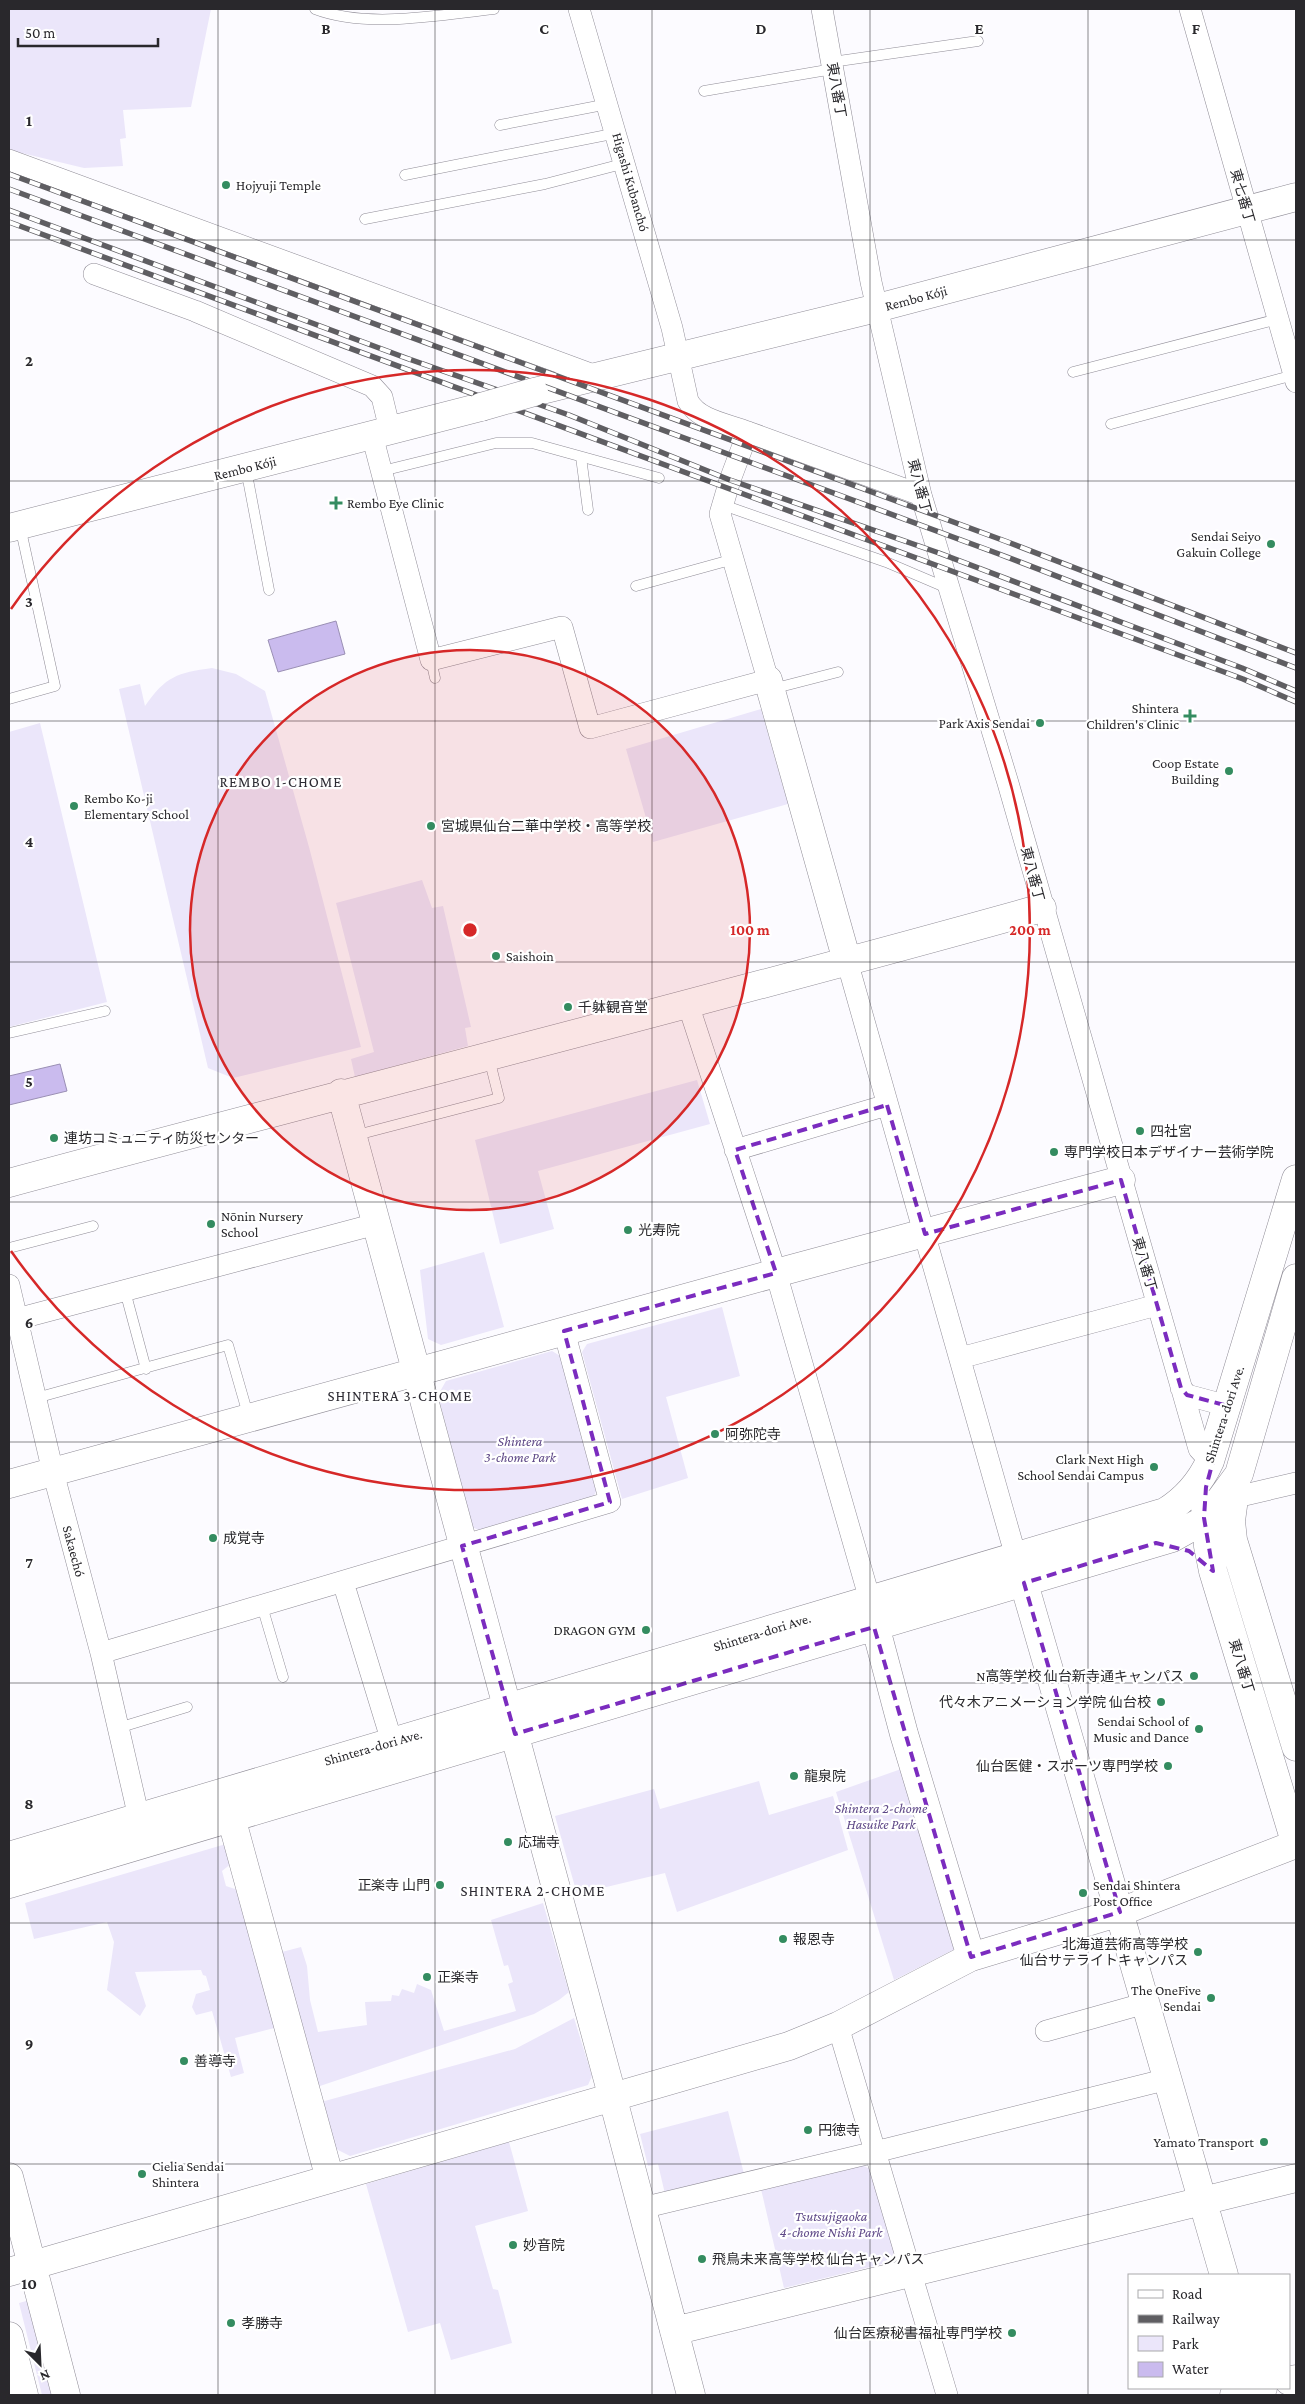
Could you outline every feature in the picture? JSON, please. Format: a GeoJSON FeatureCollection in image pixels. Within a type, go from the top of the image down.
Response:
{"type":"FeatureCollection","features":[{"type":"Feature","properties":{"kind":"street","name":"Higashi Kubanchó"},"geometry":{"type":"LineString","coordinates":[[579,9],[626,163],[672,328],[682,381],[692,408],[700,415],[748,432]]}},
{"type":"Feature","properties":{"kind":"street","name":"東八番丁"},"geometry":{"type":"LineString","coordinates":[[822,9],[877,308],[921,495],[950,589],[1199,1449],[1210,1461],[1221,1499],[1231,1522],[1233,1540],[1296,1747]]}},
{"type":"Feature","properties":{"kind":"street","name":"東七番丁"},"geometry":{"type":"LineString","coordinates":[[1190,9],[1295,379]]}},
{"type":"Feature","properties":{"kind":"street"},"geometry":{"type":"LineString","coordinates":[[9,160],[599,377]]}},
{"type":"Feature","properties":{"kind":"street","name":"Rembo Kóji"},"geometry":{"type":"LineString","coordinates":[[14,527],[534,392],[877,308],[1296,197]]}},
{"type":"Feature","properties":{"kind":"street"},"geometry":{"type":"LineString","coordinates":[[94,274],[195,311],[372,386],[382,397],[382,471],[433,669],[562,627],[590,728],[769,685]]}},
{"type":"Feature","properties":{"kind":"street"},"geometry":{"type":"LineString","coordinates":[[921,495],[748,432],[720,514],[1016,1557],[1224,2274]]}},
{"type":"Feature","properties":{"kind":"street"},"geometry":{"type":"LineString","coordinates":[[9,1183],[340,1094],[688,1004],[1042,908]]}},
{"type":"Feature","properties":{"kind":"street"},"geometry":{"type":"LineString","coordinates":[[688,1004],[776,1273],[870,1600],[874,1627],[971,1957]]}},
{"type":"Feature","properties":{"kind":"street"},"geometry":{"type":"LineString","coordinates":[[340,1094],[613,2097],[691,2395]]}},
{"type":"Feature","properties":{"kind":"street"},"geometry":{"type":"LineString","coordinates":[[735,1150],[887,1105]]}},
{"type":"Feature","properties":{"kind":"street"},"geometry":{"type":"LineString","coordinates":[[9,1484],[1121,1180]]}},
{"type":"Feature","properties":{"kind":"street","name":"Shintera-dori Ave."},"geometry":{"type":"LineString","coordinates":[[9,1856],[1165,1512],[1180,1503],[1191,1492],[1202,1478],[1210,1461],[1296,1180]]}},
{"type":"Feature","properties":{"kind":"street"},"geometry":{"type":"LineString","coordinates":[[17,1319],[376,1224]]}},
{"type":"Feature","properties":{"kind":"street"},"geometry":{"type":"LineString","coordinates":[[1221,1499],[1296,1278]]}},
{"type":"Feature","properties":{"kind":"street","name":"Sakaechó"},"geometry":{"type":"LineString","coordinates":[[9,1285],[54,1472],[101,1654],[145,1844]]}},
{"type":"Feature","properties":{"kind":"street"},"geometry":{"type":"LineString","coordinates":[[960,1358],[1157,1305]]}},
{"type":"Feature","properties":{"kind":"street"},"geometry":{"type":"LineString","coordinates":[[101,1654],[610,1502],[564,1331]]}},
{"type":"Feature","properties":{"kind":"street"},"geometry":{"type":"LineString","coordinates":[[1181,1388],[1188,1395],[1228,1406]]}},
{"type":"Feature","properties":{"kind":"street"},"geometry":{"type":"LineString","coordinates":[[1165,1512],[1184,1513],[1221,1499],[1296,1483]]}},
{"type":"Feature","properties":{"kind":"street","name":"東八番丁"},"geometry":{"type":"LineString","coordinates":[[1221,1499],[1208,1546],[1213,1571],[1296,1845]]}},
{"type":"Feature","properties":{"kind":"street","name":"Shintera-dori Ave."},"geometry":{"type":"LineString","coordinates":[[9,1884],[1172,1538],[1221,1499]]}},
{"type":"Feature","properties":{"kind":"street"},"geometry":{"type":"LineString","coordinates":[[1156,1542],[1180,1546],[1189,1550],[1213,1571]]}},
{"type":"Feature","properties":{"kind":"street"},"geometry":{"type":"LineString","coordinates":[[343,1582],[392,1742]]}},
{"type":"Feature","properties":{"kind":"street"},"geometry":{"type":"LineString","coordinates":[[224,1791],[330,2178]]}},
{"type":"Feature","properties":{"kind":"street"},"geometry":{"type":"LineString","coordinates":[[20,2269],[789,2046],[838,2026],[971,1957],[1120,1912],[1296,1845]]}},
{"type":"Feature","properties":{"kind":"street"},"geometry":{"type":"LineString","coordinates":[[1046,2031],[1146,2003]]}},
{"type":"Feature","properties":{"kind":"street"},"geometry":{"type":"LineString","coordinates":[[838,2026],[912,2271],[947,2395]]}},
{"type":"Feature","properties":{"kind":"street"},"geometry":{"type":"LineString","coordinates":[[642,2208],[1168,2079]]}},
{"type":"Feature","properties":{"kind":"street"},"geometry":{"type":"LineString","coordinates":[[9,2177],[20,2269],[66,2395]]}},
{"type":"Feature","properties":{"kind":"street"},"geometry":{"type":"LineString","coordinates":[[674,2330],[1296,2178]]}},
{"type":"Feature","properties":{"kind":"street"},"geometry":{"type":"LineString","coordinates":[[9,2336],[24,2395]]}},
{"type":"Feature","properties":{"kind":"lane"},"geometry":{"type":"LineString","coordinates":[[315,9],[345,16],[389,19],[494,9]]}},
{"type":"Feature","properties":{"kind":"lane"},"geometry":{"type":"LineString","coordinates":[[704,91],[832,65],[978,41]]}},
{"type":"Feature","properties":{"kind":"lane"},"geometry":{"type":"LineString","coordinates":[[500,125],[609,104]]}},
{"type":"Feature","properties":{"kind":"lane"},"geometry":{"type":"LineString","coordinates":[[405,175],[617,133]]}},
{"type":"Feature","properties":{"kind":"lane"},"geometry":{"type":"LineString","coordinates":[[365,219],[545,184],[626,163]]}},
{"type":"Feature","properties":{"kind":"lane"},"geometry":{"type":"LineString","coordinates":[[1073,372],[1278,319]]}},
{"type":"Feature","properties":{"kind":"lane"},"geometry":{"type":"LineString","coordinates":[[1111,424],[1295,379]]}},
{"type":"Feature","properties":{"kind":"lane"},"geometry":{"type":"LineString","coordinates":[[382,471],[496,443],[532,443],[660,478]]}},
{"type":"Feature","properties":{"kind":"lane"},"geometry":{"type":"LineString","coordinates":[[581,456],[588,510]]}},
{"type":"Feature","properties":{"kind":"lane"},"geometry":{"type":"LineString","coordinates":[[246,468],[269,590]]}},
{"type":"Feature","properties":{"kind":"lane"},"geometry":{"type":"LineString","coordinates":[[723,505],[886,562],[950,589]]}},
{"type":"Feature","properties":{"kind":"lane"},"geometry":{"type":"LineString","coordinates":[[9,699],[55,686],[14,527]]}},
{"type":"Feature","properties":{"kind":"lane"},"geometry":{"type":"LineString","coordinates":[[636,586],[734,559]]}},
{"type":"Feature","properties":{"kind":"lane"},"geometry":{"type":"LineString","coordinates":[[769,685],[838,672]]}},
{"type":"Feature","properties":{"kind":"lane"},"geometry":{"type":"LineString","coordinates":[[9,1033],[105,1011]]}},
{"type":"Feature","properties":{"kind":"lane"},"geometry":{"type":"LineString","coordinates":[[352,1137],[499,1098],[488,1056]]}},
{"type":"Feature","properties":{"kind":"lane"},"geometry":{"type":"LineString","coordinates":[[9,1248],[92,1226]]}},
{"type":"Feature","properties":{"kind":"lane"},"geometry":{"type":"LineString","coordinates":[[125,1291],[146,1369]]}},
{"type":"Feature","properties":{"kind":"lane"},"geometry":{"type":"LineString","coordinates":[[36,1398],[228,1346],[249,1418]]}},
{"type":"Feature","properties":{"kind":"lane"},"geometry":{"type":"LineString","coordinates":[[262,1606],[283,1677]]}},
{"type":"Feature","properties":{"kind":"lane"},"geometry":{"type":"LineString","coordinates":[[118,1728],[186,1707]]}},
{"type":"Feature","properties":{"kind":"highlighted area"},"geometry":{"type":"Polygon","coordinates":[[[887,1105],[925,1234],[1121,1180],[1181,1388],[1187,1395],[1228,1406],[1206,1487],[1204,1518],[1213,1571],[1189,1551],[1156,1543],[1024,1583],[1120,1912],[971,1957],[874,1627],[515,1734],[462,1546],[610,1502],[564,1331],[776,1273],[735,1150],[887,1105]]]}},
{"type":"Feature","properties":{"kind":"green space"},"geometry":{"type":"Polygon","coordinates":[[[9,9],[211,9],[191,107],[123,110],[126,138],[120,139],[123,166],[84,168],[9,150],[9,9]]]}},
{"type":"Feature","properties":{"kind":"green space"},"geometry":{"type":"Polygon","coordinates":[[[212,668],[236,674],[265,691],[309,847],[361,1047],[233,1078],[208,1068],[119,689],[140,684],[145,706],[159,688],[173,678],[181,674],[212,668]]]}},
{"type":"Feature","properties":{"kind":"green space"},"geometry":{"type":"Polygon","coordinates":[[[761,709],[788,804],[653,842],[626,749],[761,709]]]}},
{"type":"Feature","properties":{"kind":"green space"},"geometry":{"type":"Polygon","coordinates":[[[40,723],[107,1002],[9,1027],[9,732],[40,723]]]}},
{"type":"Feature","properties":{"kind":"green space"},"geometry":{"type":"Polygon","coordinates":[[[422,880],[432,908],[443,906],[471,1027],[465,1028],[468,1046],[355,1077],[351,1059],[374,1052],[336,903],[422,880]]]}},
{"type":"Feature","properties":{"kind":"green space"},"geometry":{"type":"Polygon","coordinates":[[[697,1080],[710,1124],[538,1171],[554,1229],[500,1244],[475,1140],[697,1080]]]}},
{"type":"Feature","properties":{"kind":"green space"},"geometry":{"type":"Polygon","coordinates":[[[484,1252],[504,1327],[441,1345],[428,1339],[420,1270],[484,1252]]]}},
{"type":"Feature","properties":{"kind":"green space"},"geometry":{"type":"Polygon","coordinates":[[[722,1307],[740,1376],[666,1397],[688,1478],[622,1499],[582,1352],[587,1344],[722,1307]]]}},
{"type":"Feature","properties":{"kind":"green space","name":"Shintera 3-chome Park"},"geometry":{"type":"Polygon","coordinates":[[[552,1351],[562,1357],[598,1488],[592,1499],[485,1533],[472,1527],[438,1395],[446,1381],[552,1351]]]}},
{"type":"Feature","properties":{"kind":"green space","name":"Shintera 2-chome Hasuike Park"},"geometry":{"type":"Polygon","coordinates":[[[904,1768],[955,1949],[894,1980],[836,1792],[904,1768]]]}},
{"type":"Feature","properties":{"kind":"green space"},"geometry":{"type":"Polygon","coordinates":[[[759,1781],[769,1815],[833,1796],[848,1850],[677,1912],[665,1873],[577,1894],[555,1816],[654,1789],[660,1809],[759,1781]]]}},
{"type":"Feature","properties":{"kind":"green space"},"geometry":{"type":"Polygon","coordinates":[[[226,1844],[232,1863],[222,1871],[226,1886],[241,1891],[278,2027],[235,2038],[244,2073],[231,2077],[212,2011],[196,2015],[192,2007],[196,1994],[210,1990],[206,1976],[203,1975],[201,1970],[135,1972],[146,2006],[140,2016],[107,1990],[114,1942],[107,1922],[34,1939],[25,1903],[226,1844]]]}},
{"type":"Feature","properties":{"kind":"green space"},"geometry":{"type":"Polygon","coordinates":[[[543,1903],[569,1992],[534,2014],[317,2087],[278,1953],[301,1947],[307,1966],[310,2000],[318,2032],[367,2025],[365,2002],[391,2001],[392,1995],[399,1996],[402,1989],[414,1993],[417,1984],[431,1990],[444,2031],[516,2011],[508,1984],[513,1982],[508,1965],[504,1966],[491,1920],[543,1903]]]}},
{"type":"Feature","properties":{"kind":"green space"},"geometry":{"type":"Polygon","coordinates":[[[574,2018],[592,2076],[588,2085],[350,2156],[334,2148],[321,2102],[515,2049],[574,2018]]]}},
{"type":"Feature","properties":{"kind":"green space"},"geometry":{"type":"Polygon","coordinates":[[[728,2111],[744,2174],[665,2194],[658,2164],[648,2166],[640,2134],[728,2111]]]}},
{"type":"Feature","properties":{"kind":"green space"},"geometry":{"type":"Polygon","coordinates":[[[509,2142],[528,2211],[475,2226],[493,2289],[498,2290],[512,2343],[451,2360],[440,2323],[408,2332],[366,2184],[509,2142]]]}},
{"type":"Feature","properties":{"kind":"green space","name":"Tsutsujigaoka 4-chome Nishi Park"},"geometry":{"type":"Polygon","coordinates":[[[862,2165],[872,2170],[897,2250],[894,2261],[784,2288],[761,2189],[862,2165]]]}},
{"type":"Feature","properties":{"kind":"green space"},"geometry":{"type":"Polygon","coordinates":[[[30,2300],[55,2395],[42,2395],[19,2303],[30,2300]]]}},
{"type":"Feature","properties":{"kind":"water"},"geometry":{"type":"Polygon","coordinates":[[[336,621],[345,654],[278,672],[268,640],[336,621]]]}},
{"type":"Feature","properties":{"kind":"water"},"geometry":{"type":"Polygon","coordinates":[[[60,1064],[67,1091],[9,1105],[9,1076],[60,1064]]]}},
{"type":"Feature","properties":{"kind":"railway"},"geometry":{"type":"LineString","coordinates":[[9,174],[1005,541],[1296,653]]}},
{"type":"Feature","properties":{"kind":"railway"},"geometry":{"type":"LineString","coordinates":[[9,189],[999,554],[1296,668]]}},
{"type":"Feature","properties":{"kind":"railway"},"geometry":{"type":"LineString","coordinates":[[9,210],[406,358],[569,415],[730,480],[939,553],[1242,668],[1296,691]]}},
{"type":"Feature","properties":{"kind":"railway"},"geometry":{"type":"LineString","coordinates":[[9,222],[1243,679],[1296,702]]}},
{"type":"Feature","properties":{"kind":"place","name":"Hojyuji Temple"},"geometry":{"type":"Point","coordinates":[226,185]}},
{"type":"Feature","properties":{"kind":"place","name":"Rembo Eye Clinic"},"geometry":{"type":"Point","coordinates":[336,503]}},
{"type":"Feature","properties":{"kind":"place","name":"Sendai Seiyo Gakuin College"},"geometry":{"type":"Point","coordinates":[1271,544]}},
{"type":"Feature","properties":{"kind":"place","name":"Shintera Children's Clinic"},"geometry":{"type":"Point","coordinates":[1190,716]}},
{"type":"Feature","properties":{"kind":"place","name":"Park Axis Sendai"},"geometry":{"type":"Point","coordinates":[1040,723]}},
{"type":"Feature","properties":{"kind":"place","name":"Coop Estate Building"},"geometry":{"type":"Point","coordinates":[1229,771]}},
{"type":"Feature","properties":{"kind":"place","name":"Rembo Ko-ji Elementary School"},"geometry":{"type":"Point","coordinates":[74,806]}},
{"type":"Feature","properties":{"kind":"place","name":"宮城県仙台二華中学校・高等学校"},"geometry":{"type":"Point","coordinates":[431,826]}},
{"type":"Feature","properties":{"kind":"place","name":"Saishoin"},"geometry":{"type":"Point","coordinates":[496,956]}},
{"type":"Feature","properties":{"kind":"place","name":"千躰観音堂"},"geometry":{"type":"Point","coordinates":[568,1007]}},
{"type":"Feature","properties":{"kind":"place","name":"四社宮"},"geometry":{"type":"Point","coordinates":[1140,1131]}},
{"type":"Feature","properties":{"kind":"place","name":"連坊コミュニティ防災センター"},"geometry":{"type":"Point","coordinates":[54,1138]}},
{"type":"Feature","properties":{"kind":"place","name":"専門学校日本デザイナー芸術学院"},"geometry":{"type":"Point","coordinates":[1054,1152]}},
{"type":"Feature","properties":{"kind":"place","name":"Nōnin Nursery School"},"geometry":{"type":"Point","coordinates":[211,1224]}},
{"type":"Feature","properties":{"kind":"place","name":"光寿院"},"geometry":{"type":"Point","coordinates":[628,1230]}},
{"type":"Feature","properties":{"kind":"place","name":"阿弥陀寺"},"geometry":{"type":"Point","coordinates":[715,1434]}},
{"type":"Feature","properties":{"kind":"place","name":"Clark Next High School Sendai Campus"},"geometry":{"type":"Point","coordinates":[1154,1467]}},
{"type":"Feature","properties":{"kind":"place","name":"成覚寺"},"geometry":{"type":"Point","coordinates":[213,1538]}},
{"type":"Feature","properties":{"kind":"place","name":"DRAGON GYM"},"geometry":{"type":"Point","coordinates":[646,1630]}},
{"type":"Feature","properties":{"kind":"place","name":"N高等学校 仙台新寺通キャンパス"},"geometry":{"type":"Point","coordinates":[1194,1676]}},
{"type":"Feature","properties":{"kind":"place","name":"代々木アニメーション学院 仙台校"},"geometry":{"type":"Point","coordinates":[1161,1702]}},
{"type":"Feature","properties":{"kind":"place","name":"Sendai School of Music and Dance"},"geometry":{"type":"Point","coordinates":[1199,1729]}},
{"type":"Feature","properties":{"kind":"place","name":"仙台医健・スポーツ専門学校"},"geometry":{"type":"Point","coordinates":[1168,1766]}},
{"type":"Feature","properties":{"kind":"place","name":"龍泉院"},"geometry":{"type":"Point","coordinates":[794,1776]}},
{"type":"Feature","properties":{"kind":"place","name":"応瑞寺"},"geometry":{"type":"Point","coordinates":[508,1842]}},
{"type":"Feature","properties":{"kind":"place","name":"正楽寺 山門"},"geometry":{"type":"Point","coordinates":[440,1885]}},
{"type":"Feature","properties":{"kind":"place","name":"Sendai Shintera Post Office"},"geometry":{"type":"Point","coordinates":[1083,1893]}},
{"type":"Feature","properties":{"kind":"place","name":"報恩寺"},"geometry":{"type":"Point","coordinates":[783,1939]}},
{"type":"Feature","properties":{"kind":"place","name":"北海道芸術高等学校 仙台サテライトキャンパス"},"geometry":{"type":"Point","coordinates":[1198,1952]}},
{"type":"Feature","properties":{"kind":"place","name":"正楽寺"},"geometry":{"type":"Point","coordinates":[427,1977]}},
{"type":"Feature","properties":{"kind":"place","name":"The OneFive Sendai"},"geometry":{"type":"Point","coordinates":[1211,1998]}},
{"type":"Feature","properties":{"kind":"place","name":"善導寺"},"geometry":{"type":"Point","coordinates":[184,2061]}},
{"type":"Feature","properties":{"kind":"place","name":"円徳寺"},"geometry":{"type":"Point","coordinates":[808,2130]}},
{"type":"Feature","properties":{"kind":"place","name":"Yamato Transport"},"geometry":{"type":"Point","coordinates":[1264,2142]}},
{"type":"Feature","properties":{"kind":"place","name":"Cielia Sendai Shintera"},"geometry":{"type":"Point","coordinates":[142,2174]}},
{"type":"Feature","properties":{"kind":"place","name":"妙音院"},"geometry":{"type":"Point","coordinates":[513,2245]}},
{"type":"Feature","properties":{"kind":"place","name":"飛鳥未来高等学校 仙台キャンパス"},"geometry":{"type":"Point","coordinates":[702,2259]}},
{"type":"Feature","properties":{"kind":"place","name":"孝勝寺"},"geometry":{"type":"Point","coordinates":[231,2323]}},
{"type":"Feature","properties":{"kind":"place","name":"仙台医療秘書福祉専門学校"},"geometry":{"type":"Point","coordinates":[1012,2333]}},
{"type":"Feature","properties":{"kind":"district","name":"REMBO 1-CHOME"},"geometry":{"type":"Point","coordinates":[281,782]}},
{"type":"Feature","properties":{"kind":"district","name":"SHINTERA 3-CHOME"},"geometry":{"type":"Point","coordinates":[400,1396]}},
{"type":"Feature","properties":{"kind":"district","name":"SHINTERA 2-CHOME"},"geometry":{"type":"Point","coordinates":[533,1891]}}]}
